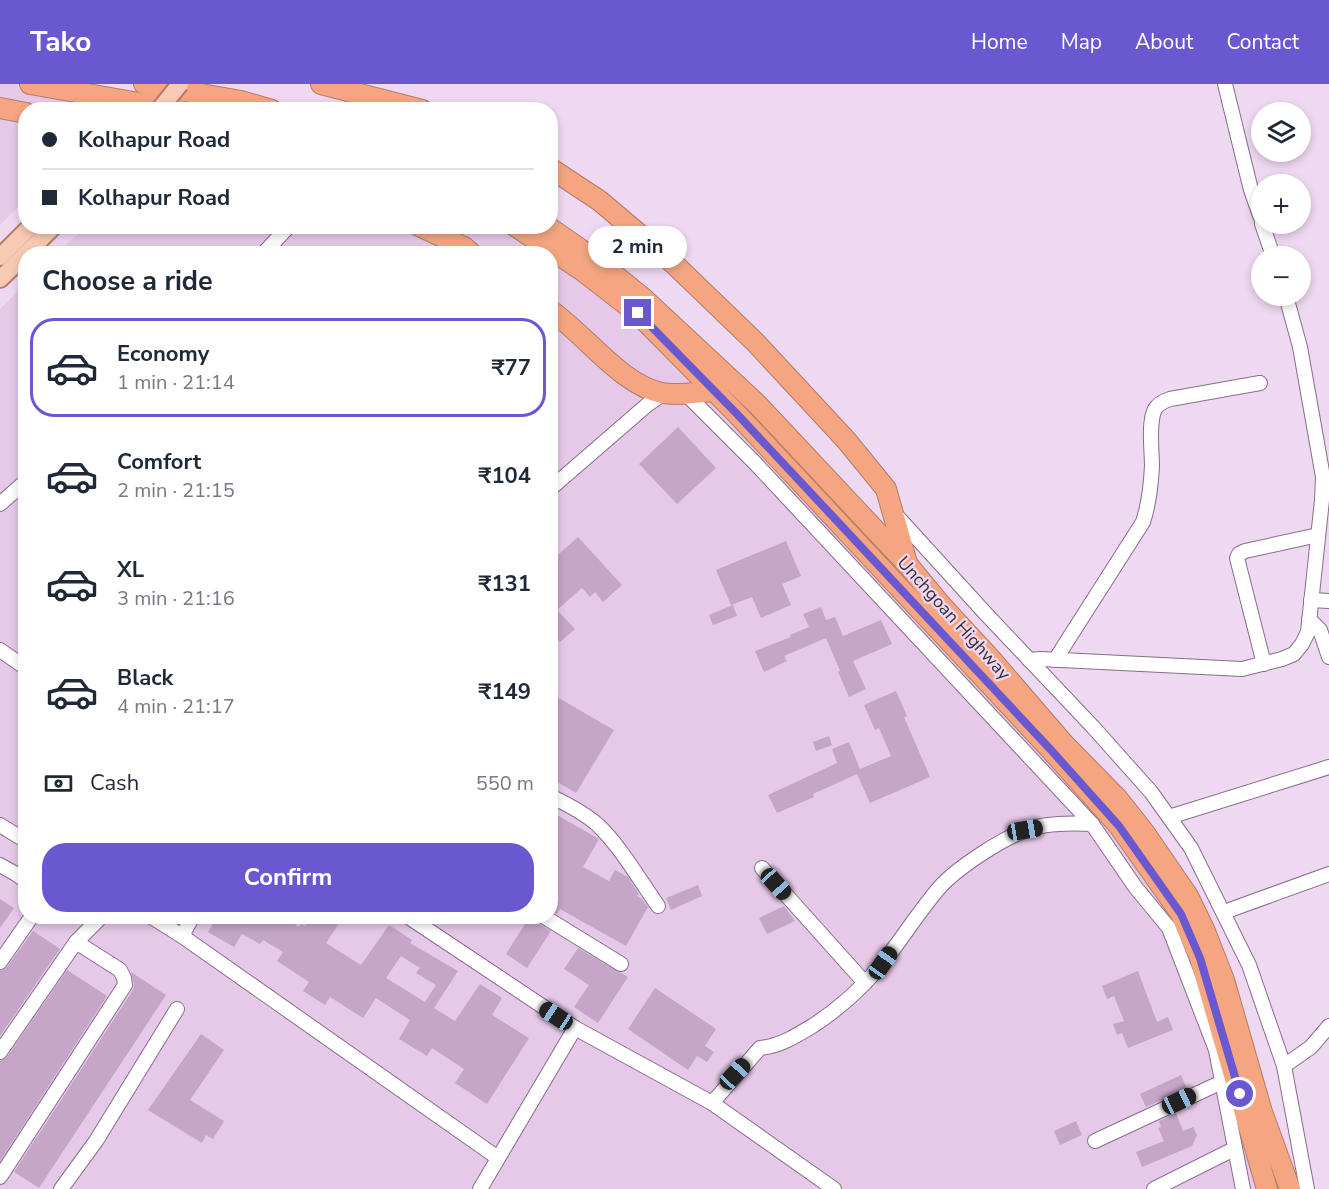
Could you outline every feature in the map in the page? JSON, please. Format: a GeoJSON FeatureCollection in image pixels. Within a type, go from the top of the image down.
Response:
{"type":"FeatureCollection","features":[{"type":"Feature","properties":{"kind":"highway"},"geometry":{"type":"LineString","coordinates":[[30,84],[133,102]]}},
{"type":"Feature","properties":{"kind":"highway"},"geometry":{"type":"LineString","coordinates":[[144,84],[247,102]]}},
{"type":"Feature","properties":{"kind":"highway"},"geometry":{"type":"LineString","coordinates":[[321,84],[391,102]]}},
{"type":"Feature","properties":{"kind":"highway"},"geometry":{"type":"LineString","coordinates":[[0,108],[18,111]]}},
{"type":"Feature","properties":{"kind":"highway"},"geometry":{"type":"LineString","coordinates":[[558,173],[600,201],[673,263],[755,342],[872,471],[886,489],[908,565]]}},
{"type":"Feature","properties":{"kind":"highway"},"geometry":{"type":"LineString","coordinates":[[435,234],[460,246]]}},
{"type":"Feature","properties":{"kind":"highway"},"geometry":{"type":"LineString","coordinates":[[527,234],[545,246]]}},
{"type":"Feature","properties":{"kind":"highway","name":"Unchgoan Highway"},"geometry":{"type":"LineString","coordinates":[[558,234],[596,260],[642,297],[757,404],[908,565],[940,605],[990,658],[1064,744],[1118,799],[1144,832],[1188,897],[1204,929],[1224,980],[1263,1112],[1290,1189]]}},
{"type":"Feature","properties":{"kind":"highway"},"geometry":{"type":"LineString","coordinates":[[558,254],[638,313],[714,391],[1119,826],[1181,914],[1200,958],[1267,1189]]}},
{"type":"Feature","properties":{"kind":"highway"},"geometry":{"type":"LineString","coordinates":[[558,315],[627,377],[649,389],[664,393],[714,391]]}},
{"type":"Feature","properties":{"kind":"main road"},"geometry":{"type":"LineString","coordinates":[[165,102],[180,84]]}},
{"type":"Feature","properties":{"kind":"main road"},"geometry":{"type":"LineString","coordinates":[[0,257],[23,234]]}},
{"type":"Feature","properties":{"kind":"main road"},"geometry":{"type":"LineString","coordinates":[[34,246],[46,234]]}},
{"type":"Feature","properties":{"kind":"main road"},"geometry":{"type":"LineString","coordinates":[[0,279],[18,262]]}},
{"type":"Feature","properties":{"kind":"street"},"geometry":{"type":"LineString","coordinates":[[1225,84],[1251,190]]}},
{"type":"Feature","properties":{"kind":"street"},"geometry":{"type":"LineString","coordinates":[[270,246],[282,234]]}},
{"type":"Feature","properties":{"kind":"street"},"geometry":{"type":"LineString","coordinates":[[1029,660],[1242,669],[1294,654],[1302,644],[1308,632],[1318,535],[1325,512],[1326,477],[1300,347],[1289,306]]}},
{"type":"Feature","properties":{"kind":"street"},"geometry":{"type":"LineString","coordinates":[[1055,660],[1143,522],[1152,470],[1152,418],[1155,409],[1162,402],[1170,399],[1260,383]]}},
{"type":"Feature","properties":{"kind":"street"},"geometry":{"type":"LineString","coordinates":[[684,392],[793,502],[1092,824],[1136,888],[1169,928],[1216,1050],[1234,1149],[1244,1189]]}},
{"type":"Feature","properties":{"kind":"street"},"geometry":{"type":"LineString","coordinates":[[558,482],[664,393]]}},
{"type":"Feature","properties":{"kind":"street"},"geometry":{"type":"LineString","coordinates":[[0,504],[18,488]]}},
{"type":"Feature","properties":{"kind":"street"},"geometry":{"type":"LineString","coordinates":[[894,512],[1151,792],[1191,848],[1249,965],[1284,1066],[1308,1189]]}},
{"type":"Feature","properties":{"kind":"street"},"geometry":{"type":"LineString","coordinates":[[1264,664],[1237,558],[1245,551],[1318,535]]}},
{"type":"Feature","properties":{"kind":"street"},"geometry":{"type":"LineString","coordinates":[[1311,600],[1329,600]]}},
{"type":"Feature","properties":{"kind":"street"},"geometry":{"type":"LineString","coordinates":[[1309,620],[1320,630],[1329,657]]}},
{"type":"Feature","properties":{"kind":"street"},"geometry":{"type":"LineString","coordinates":[[0,650],[18,662]]}},
{"type":"Feature","properties":{"kind":"street"},"geometry":{"type":"LineString","coordinates":[[1169,817],[1329,767]]}},
{"type":"Feature","properties":{"kind":"street"},"geometry":{"type":"LineString","coordinates":[[558,800],[597,825],[614,844],[658,906]]}},
{"type":"Feature","properties":{"kind":"street"},"geometry":{"type":"LineString","coordinates":[[712,1103],[759,1048],[771,1047],[794,1037],[840,1008],[883,963],[906,929],[941,886],[973,860],[1025,830],[1073,823],[1092,824]]}},
{"type":"Feature","properties":{"kind":"street"},"geometry":{"type":"LineString","coordinates":[[0,825],[18,836]]}},
{"type":"Feature","properties":{"kind":"street"},"geometry":{"type":"LineString","coordinates":[[0,865],[18,875]]}},
{"type":"Feature","properties":{"kind":"street"},"geometry":{"type":"LineString","coordinates":[[762,868],[865,982]]}},
{"type":"Feature","properties":{"kind":"street"},"geometry":{"type":"LineString","coordinates":[[1224,912],[1329,874]]}},
{"type":"Feature","properties":{"kind":"street"},"geometry":{"type":"LineString","coordinates":[[0,962],[26,924]]}},
{"type":"Feature","properties":{"kind":"street"},"geometry":{"type":"LineString","coordinates":[[0,1052],[76,942],[94,924]]}},
{"type":"Feature","properties":{"kind":"street"},"geometry":{"type":"LineString","coordinates":[[163,924],[498,1158]]}},
{"type":"Feature","properties":{"kind":"street"},"geometry":{"type":"LineString","coordinates":[[182,936],[189,924]]}},
{"type":"Feature","properties":{"kind":"street"},"geometry":{"type":"LineString","coordinates":[[419,924],[575,1028],[712,1103],[834,1189]]}},
{"type":"Feature","properties":{"kind":"street"},"geometry":{"type":"LineString","coordinates":[[556,924],[621,964]]}},
{"type":"Feature","properties":{"kind":"street"},"geometry":{"type":"LineString","coordinates":[[0,1177],[124,985],[124,978],[120,970],[76,942]]}},
{"type":"Feature","properties":{"kind":"street"},"geometry":{"type":"LineString","coordinates":[[61,1189],[96,1140],[177,1009]]}},
{"type":"Feature","properties":{"kind":"street"},"geometry":{"type":"LineString","coordinates":[[1284,1066],[1311,1047],[1329,1026]]}},
{"type":"Feature","properties":{"kind":"street"},"geometry":{"type":"LineString","coordinates":[[480,1189],[575,1028]]}},
{"type":"Feature","properties":{"kind":"street"},"geometry":{"type":"LineString","coordinates":[[1095,1141],[1222,1082]]}},
{"type":"Feature","properties":{"kind":"street"},"geometry":{"type":"LineString","coordinates":[[1154,1189],[1234,1149]]}},
{"type":"Feature","properties":{"kind":"shaded area"},"geometry":{"type":"Polygon","coordinates":[[[0,84],[29,84],[128,100],[126,102],[18,102],[18,207],[0,225],[0,84]]]}},
{"type":"Feature","properties":{"kind":"shaded area"},"geometry":{"type":"Polygon","coordinates":[[[78,234],[523,234],[541,246],[65,246],[78,234]]]}},
{"type":"Feature","properties":{"kind":"shaded area"},"geometry":{"type":"Polygon","coordinates":[[[558,258],[625,304],[970,665],[1181,914],[1267,1189],[0,1189],[0,309],[18,291],[18,924],[558,924],[558,258]]]}},
{"type":"Feature","properties":{"kind":"building"},"geometry":{"type":"Polygon","coordinates":[[[678,427],[716,468],[677,504],[639,464],[678,427]]]}},
{"type":"Feature","properties":{"kind":"building"},"geometry":{"type":"Polygon","coordinates":[[[578,537],[622,585],[603,602],[595,592],[590,597],[582,588],[558,609],[558,555],[578,537]]]}},
{"type":"Feature","properties":{"kind":"building"},"geometry":{"type":"Polygon","coordinates":[[[786,541],[801,576],[782,584],[791,605],[761,618],[752,597],[731,605],[716,570],[786,541]]]}},
{"type":"Feature","properties":{"kind":"building"},"geometry":{"type":"Polygon","coordinates":[[[733,605],[737,616],[713,625],[709,615],[733,605]]]}},
{"type":"Feature","properties":{"kind":"building"},"geometry":{"type":"Polygon","coordinates":[[[821,607],[826,620],[835,617],[843,636],[881,620],[892,644],[853,661],[866,689],[849,697],[826,638],[784,656],[787,661],[764,672],[755,651],[791,637],[790,635],[809,627],[803,614],[821,607]]]}},
{"type":"Feature","properties":{"kind":"building"},"geometry":{"type":"Polygon","coordinates":[[[558,611],[575,629],[560,642],[558,640],[558,611]]]}},
{"type":"Feature","properties":{"kind":"building"},"geometry":{"type":"Polygon","coordinates":[[[896,691],[907,716],[904,717],[930,777],[870,803],[857,774],[813,794],[814,797],[777,813],[768,795],[837,763],[832,749],[849,742],[860,769],[891,756],[879,728],[875,730],[864,705],[896,691]]]}},
{"type":"Feature","properties":{"kind":"building"},"geometry":{"type":"Polygon","coordinates":[[[558,698],[614,730],[576,793],[558,783],[558,698]]]}},
{"type":"Feature","properties":{"kind":"building"},"geometry":{"type":"Polygon","coordinates":[[[829,736],[832,745],[816,751],[813,742],[829,736]]]}},
{"type":"Feature","properties":{"kind":"building"},"geometry":{"type":"Polygon","coordinates":[[[558,816],[599,839],[583,867],[609,881],[615,870],[628,877],[639,894],[637,896],[648,907],[626,946],[560,909],[558,912],[558,816]]]}},
{"type":"Feature","properties":{"kind":"building"},"geometry":{"type":"Polygon","coordinates":[[[698,885],[702,896],[671,910],[666,898],[698,885]]]}},
{"type":"Feature","properties":{"kind":"building"},"geometry":{"type":"Polygon","coordinates":[[[0,899],[14,908],[0,928],[0,899]]]}},
{"type":"Feature","properties":{"kind":"building"},"geometry":{"type":"Polygon","coordinates":[[[784,906],[795,921],[767,934],[759,918],[784,906]]]}},
{"type":"Feature","properties":{"kind":"building"},"geometry":{"type":"Polygon","coordinates":[[[212,924],[294,924],[299,927],[301,924],[305,926],[306,924],[339,924],[326,943],[361,965],[389,925],[412,940],[410,943],[458,971],[434,1008],[455,1021],[480,984],[502,998],[492,1015],[529,1038],[487,1104],[455,1083],[464,1069],[432,1048],[427,1056],[399,1039],[410,1020],[376,998],[363,1018],[330,997],[325,1005],[303,991],[309,982],[277,961],[283,952],[263,940],[260,944],[242,934],[234,947],[208,932],[212,924]],[[401,956],[386,978],[425,1002],[436,985],[416,973],[420,968],[401,956]]]}},
{"type":"Feature","properties":{"kind":"building"},"geometry":{"type":"Polygon","coordinates":[[[525,924],[540,924],[551,931],[527,968],[506,954],[525,924]]]}},
{"type":"Feature","properties":{"kind":"building"},"geometry":{"type":"Polygon","coordinates":[[[33,931],[60,949],[0,1036],[0,971],[7,967],[33,931]]]}},
{"type":"Feature","properties":{"kind":"building"},"geometry":{"type":"Polygon","coordinates":[[[578,948],[628,977],[598,1023],[574,1007],[589,985],[564,969],[578,948]]]}},
{"type":"Feature","properties":{"kind":"building"},"geometry":{"type":"Polygon","coordinates":[[[67,970],[107,996],[0,1161],[0,1061],[7,1057],[67,970]]]}},
{"type":"Feature","properties":{"kind":"building"},"geometry":{"type":"Polygon","coordinates":[[[1138,971],[1157,1022],[1168,1017],[1173,1030],[1128,1048],[1122,1033],[1117,1035],[1113,1024],[1124,1021],[1114,996],[1107,999],[1102,986],[1138,971]]]}},
{"type":"Feature","properties":{"kind":"building"},"geometry":{"type":"Polygon","coordinates":[[[131,972],[166,995],[39,1188],[14,1172],[133,990],[131,972]]]}},
{"type":"Feature","properties":{"kind":"building"},"geometry":{"type":"Polygon","coordinates":[[[655,988],[716,1029],[705,1046],[714,1052],[707,1062],[697,1056],[688,1070],[628,1029],[655,988]]]}},
{"type":"Feature","properties":{"kind":"building"},"geometry":{"type":"Polygon","coordinates":[[[201,1034],[224,1050],[190,1100],[224,1121],[213,1139],[206,1135],[202,1143],[148,1110],[201,1034]]]}},
{"type":"Feature","properties":{"kind":"building"},"geometry":{"type":"Polygon","coordinates":[[[1181,1075],[1187,1089],[1146,1107],[1140,1094],[1181,1075]]]}},
{"type":"Feature","properties":{"kind":"building"},"geometry":{"type":"Polygon","coordinates":[[[1176,1113],[1183,1131],[1193,1127],[1197,1135],[1192,1146],[1142,1167],[1136,1152],[1164,1141],[1158,1128],[1161,1127],[1159,1121],[1176,1113]]]}},
{"type":"Feature","properties":{"kind":"building"},"geometry":{"type":"Polygon","coordinates":[[[1076,1121],[1082,1135],[1060,1145],[1054,1131],[1076,1121]]]}},
{"type":"Feature","properties":{"kind":"route"},"geometry":{"type":"LineString","coordinates":[[638,313],[737,414],[1051,750],[1119,826],[1181,914],[1200,958],[1240,1094]]}}]}
